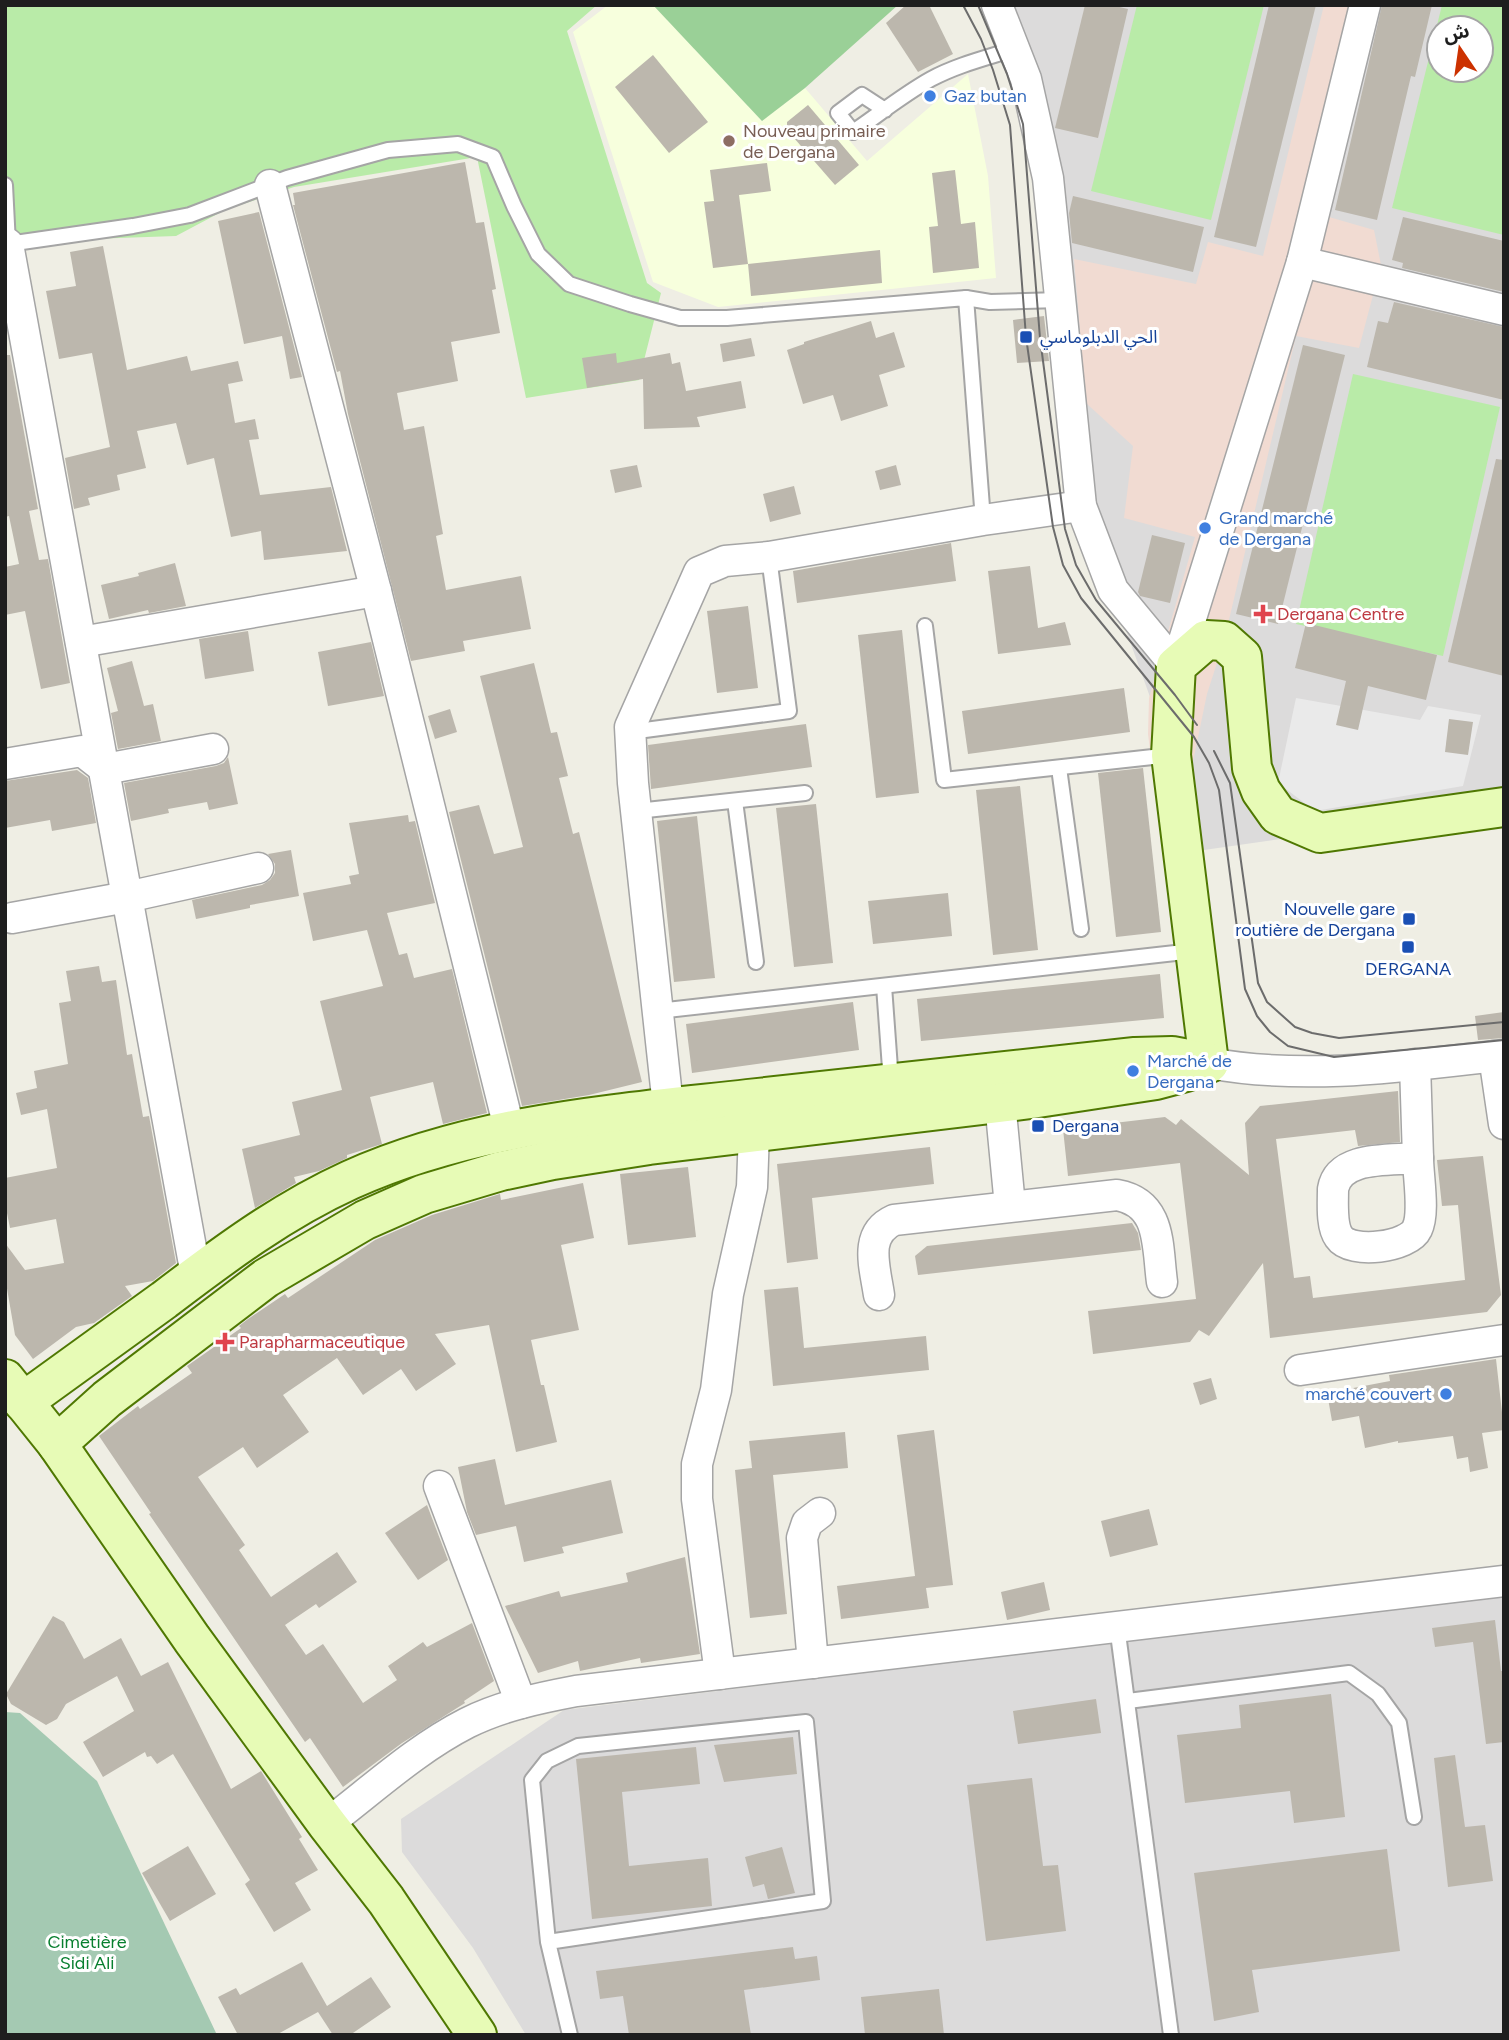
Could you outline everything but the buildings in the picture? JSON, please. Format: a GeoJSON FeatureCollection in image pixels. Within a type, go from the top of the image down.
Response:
{"type":"FeatureCollection","features":[{"type":"Feature","properties":{"kind":"street"},"geometry":{"type":"LineString","coordinates":[[997,5],[1026,79],[1048,178],[1080,506],[1113,590],[1176,666]]}},
{"type":"Feature","properties":{"kind":"street"},"geometry":{"type":"LineString","coordinates":[[1209,1063],[1193,951],[1171,755],[1176,666],[1302,261],[1365,5]]}},
{"type":"Feature","properties":{"kind":"street"},"geometry":{"type":"LineString","coordinates":[[270,185],[376,591],[510,1132]]}},
{"type":"Feature","properties":{"kind":"street"},"geometry":{"type":"LineString","coordinates":[[7,243],[106,769],[189,1280],[206,1324]]}},
{"type":"Feature","properties":{"kind":"street"},"geometry":{"type":"LineString","coordinates":[[1302,261],[1504,310]]}},
{"type":"Feature","properties":{"kind":"street"},"geometry":{"type":"LineString","coordinates":[[668,1106],[636,811],[630,727],[699,572],[725,561],[769,557],[1080,506]]}},
{"type":"Feature","properties":{"kind":"street"},"geometry":{"type":"LineString","coordinates":[[81,642],[376,591]]}},
{"type":"Feature","properties":{"kind":"street"},"geometry":{"type":"LineString","coordinates":[[1176,666],[1206,640],[1224,641],[1242,657],[1252,768],[1261,791],[1278,815],[1289,820],[1320,833],[1504,807]]}},
{"type":"Feature","properties":{"kind":"street"},"geometry":{"type":"LineString","coordinates":[[5,764],[82,751],[106,769],[213,749]]}},
{"type":"Feature","properties":{"kind":"street"},"geometry":{"type":"LineString","coordinates":[[12,918],[258,869]]}},
{"type":"Feature","properties":{"kind":"street"},"geometry":{"type":"LineString","coordinates":[[57,1444],[107,1399],[266,1278],[365,1220],[424,1194],[501,1171],[729,1123],[891,1084],[1154,1055],[1191,1058],[1239,1069],[1293,1072],[1347,1071],[1499,1056],[1504,1124]]}},
{"type":"Feature","properties":{"kind":"street"},"geometry":{"type":"LineString","coordinates":[[477,2035],[407,1930],[192,1639],[57,1444],[14,1390],[189,1280],[271,1222],[352,1179],[416,1155],[585,1117],[668,1106],[729,1123],[1000,1102],[1156,1080],[1209,1063]]}},
{"type":"Feature","properties":{"kind":"street"},"geometry":{"type":"LineString","coordinates":[[1415,1064],[1418,1158]]}},
{"type":"Feature","properties":{"kind":"street"},"geometry":{"type":"LineString","coordinates":[[1000,1102],[1010,1206]]}},
{"type":"Feature","properties":{"kind":"street"},"geometry":{"type":"LineString","coordinates":[[720,1674],[697,1499],[697,1464],[716,1390],[727,1294],[752,1187],[729,1123]]}},
{"type":"Feature","properties":{"kind":"street"},"geometry":{"type":"LineString","coordinates":[[880,1294],[873,1248],[874,1238],[886,1224],[903,1218],[1117,1195],[1136,1201],[1150,1215],[1154,1224],[1162,1282]]}},
{"type":"Feature","properties":{"kind":"street"},"geometry":{"type":"LineString","coordinates":[[1300,1370],[1504,1340]]}},
{"type":"Feature","properties":{"kind":"street"},"geometry":{"type":"LineString","coordinates":[[439,1486],[521,1703]]}},
{"type":"Feature","properties":{"kind":"street"},"geometry":{"type":"LineString","coordinates":[[813,1663],[802,1538],[807,1523],[820,1513]]}},
{"type":"Feature","properties":{"kind":"street"},"geometry":{"type":"LineString","coordinates":[[327,1824],[406,1760],[470,1722],[521,1703],[576,1691],[1504,1581]]}},
{"type":"Feature","properties":{"kind":"lane"},"geometry":{"type":"LineString","coordinates":[[885,110],[930,79],[1014,49]]}},
{"type":"Feature","properties":{"kind":"lane"},"geometry":{"type":"LineString","coordinates":[[5,185],[7,243],[133,226],[190,215],[270,185],[388,150],[458,144],[493,157],[538,254],[569,284],[680,318],[727,318],[965,298],[990,302],[1060,300]]}},
{"type":"Feature","properties":{"kind":"lane"},"geometry":{"type":"LineString","coordinates":[[965,298],[983,520]]}},
{"type":"Feature","properties":{"kind":"lane"},"geometry":{"type":"LineString","coordinates":[[630,732],[789,711],[769,557]]}},
{"type":"Feature","properties":{"kind":"lane"},"geometry":{"type":"LineString","coordinates":[[925,626],[944,780],[1171,755]]}},
{"type":"Feature","properties":{"kind":"lane"},"geometry":{"type":"LineString","coordinates":[[1059,768],[1081,929]]}},
{"type":"Feature","properties":{"kind":"lane"},"geometry":{"type":"LineString","coordinates":[[636,811],[804,793]]}},
{"type":"Feature","properties":{"kind":"lane"},"geometry":{"type":"LineString","coordinates":[[735,801],[756,962]]}},
{"type":"Feature","properties":{"kind":"lane"},"geometry":{"type":"LineString","coordinates":[[658,1011],[1193,951]]}},
{"type":"Feature","properties":{"kind":"lane"},"geometry":{"type":"LineString","coordinates":[[884,986],[891,1084]]}},
{"type":"Feature","properties":{"kind":"lane"},"geometry":{"type":"LineString","coordinates":[[1117,1626],[1171,2035]]}},
{"type":"Feature","properties":{"kind":"lane"},"geometry":{"type":"LineString","coordinates":[[1128,1701],[1349,1673],[1378,1694],[1399,1723],[1414,1817]]}},
{"type":"Feature","properties":{"kind":"lane"},"geometry":{"type":"LineString","coordinates":[[548,1942],[823,1901],[806,1722],[578,1746],[547,1761],[532,1780],[548,1942],[570,2035]]}},
{"type":"Feature","properties":{"kind":"shaded area","name":"Nouveau primaire de Dergana"},"geometry":{"type":"Polygon","coordinates":[[[608,5],[653,5],[762,121],[805,88],[867,161],[968,74],[988,176],[996,278],[718,307],[653,282],[573,32],[608,5]]]}},
{"type":"Feature","properties":{"kind":"shaded area"},"geometry":{"type":"Polygon","coordinates":[[[997,5],[1504,5],[1504,807],[1183,853],[1171,755],[1081,506],[1060,300],[997,5]]]}},
{"type":"Feature","properties":{"kind":"shaded area","name":"Grand marché de Dergana"},"geometry":{"type":"Polygon","coordinates":[[[1324,5],[1381,5],[1329,217],[1374,230],[1381,265],[1359,348],[1296,336],[1224,641],[1207,694],[1191,771],[1220,1033],[1186,1037],[1148,734],[1149,698],[1195,537],[1124,518],[1133,446],[1086,403],[1074,259],[1196,284],[1208,242],[1263,256],[1324,5]]]}},
{"type":"Feature","properties":{"kind":"shaded area"},"geometry":{"type":"Polygon","coordinates":[[[1296,698],[1420,720],[1428,706],[1481,715],[1463,786],[1315,811],[1278,783],[1296,698]]]}},
{"type":"Feature","properties":{"kind":"shaded area"},"geometry":{"type":"Polygon","coordinates":[[[1504,1594],[1504,2035],[526,2035],[473,1948],[402,1852],[401,1819],[564,1710],[1504,1594]]]}},
{"type":"Feature","properties":{"kind":"green space"},"geometry":{"type":"Polygon","coordinates":[[[5,5],[597,5],[567,31],[647,283],[661,293],[639,380],[526,398],[477,157],[294,187],[225,210],[176,236],[5,242],[5,5]]]}},
{"type":"Feature","properties":{"kind":"green space"},"geometry":{"type":"Polygon","coordinates":[[[653,5],[898,5],[805,88],[762,121],[653,5]]]}},
{"type":"Feature","properties":{"kind":"green space"},"geometry":{"type":"Polygon","coordinates":[[[1137,5],[1264,5],[1211,220],[1091,191],[1137,5]]]}},
{"type":"Feature","properties":{"kind":"green space"},"geometry":{"type":"Polygon","coordinates":[[[1442,5],[1504,5],[1504,235],[1392,208],[1425,74],[1425,84],[1495,84],[1495,14],[1440,14],[1442,5]]]}},
{"type":"Feature","properties":{"kind":"green space"},"geometry":{"type":"Polygon","coordinates":[[[1353,374],[1500,407],[1443,656],[1296,624],[1353,374]]]}},
{"type":"Feature","properties":{"kind":"green space","name":"Cimetière Sidi Ali"},"geometry":{"type":"Polygon","coordinates":[[[5,1712],[20,1713],[97,1781],[217,2035],[5,2035],[5,1712]]]}},
{"type":"Feature","properties":{"kind":"tram line"},"geometry":{"type":"LineString","coordinates":[[963,5],[981,39],[1010,125],[1026,337],[1053,527],[1063,565],[1081,598],[1194,737],[1209,763],[1219,790],[1245,989],[1257,1016],[1270,1032],[1288,1046],[1334,1057],[1504,1040]]}},
{"type":"Feature","properties":{"kind":"tram line"},"geometry":{"type":"LineString","coordinates":[[978,5],[1007,74],[1023,124],[1040,338],[1065,529],[1076,565],[1096,600],[1197,725]]}},
{"type":"Feature","properties":{"kind":"tram line"},"geometry":{"type":"LineString","coordinates":[[1214,751],[1230,783],[1258,983],[1267,1002],[1295,1027],[1339,1038],[1504,1022]]}},
{"type":"Feature","properties":{"kind":"place","name":"Gaz butan"},"geometry":{"type":"Point","coordinates":[930,96]}},
{"type":"Feature","properties":{"kind":"place","name":"Nouveau primaire de Dergana"},"geometry":{"type":"Point","coordinates":[729,141]}},
{"type":"Feature","properties":{"kind":"place","name":"الحي الدبلوماسي"},"geometry":{"type":"Point","coordinates":[1026,337]}},
{"type":"Feature","properties":{"kind":"place","name":"Grand marché de Dergana"},"geometry":{"type":"Point","coordinates":[1205,528]}},
{"type":"Feature","properties":{"kind":"place","name":"Dergana Centre"},"geometry":{"type":"Point","coordinates":[1263,614]}},
{"type":"Feature","properties":{"kind":"place","name":"Nouvelle gare routière de Dergana"},"geometry":{"type":"Point","coordinates":[1409,919]}},
{"type":"Feature","properties":{"kind":"place","name":"DERGANA"},"geometry":{"type":"Point","coordinates":[1408,947]}},
{"type":"Feature","properties":{"kind":"place","name":"Marché de Dergana"},"geometry":{"type":"Point","coordinates":[1133,1071]}},
{"type":"Feature","properties":{"kind":"place","name":"Dergana"},"geometry":{"type":"Point","coordinates":[1038,1126]}},
{"type":"Feature","properties":{"kind":"place","name":"Parapharmaceutique"},"geometry":{"type":"Point","coordinates":[225,1342]}},
{"type":"Feature","properties":{"kind":"place","name":"marché couvert"},"geometry":{"type":"Point","coordinates":[1446,1394]}}]}
